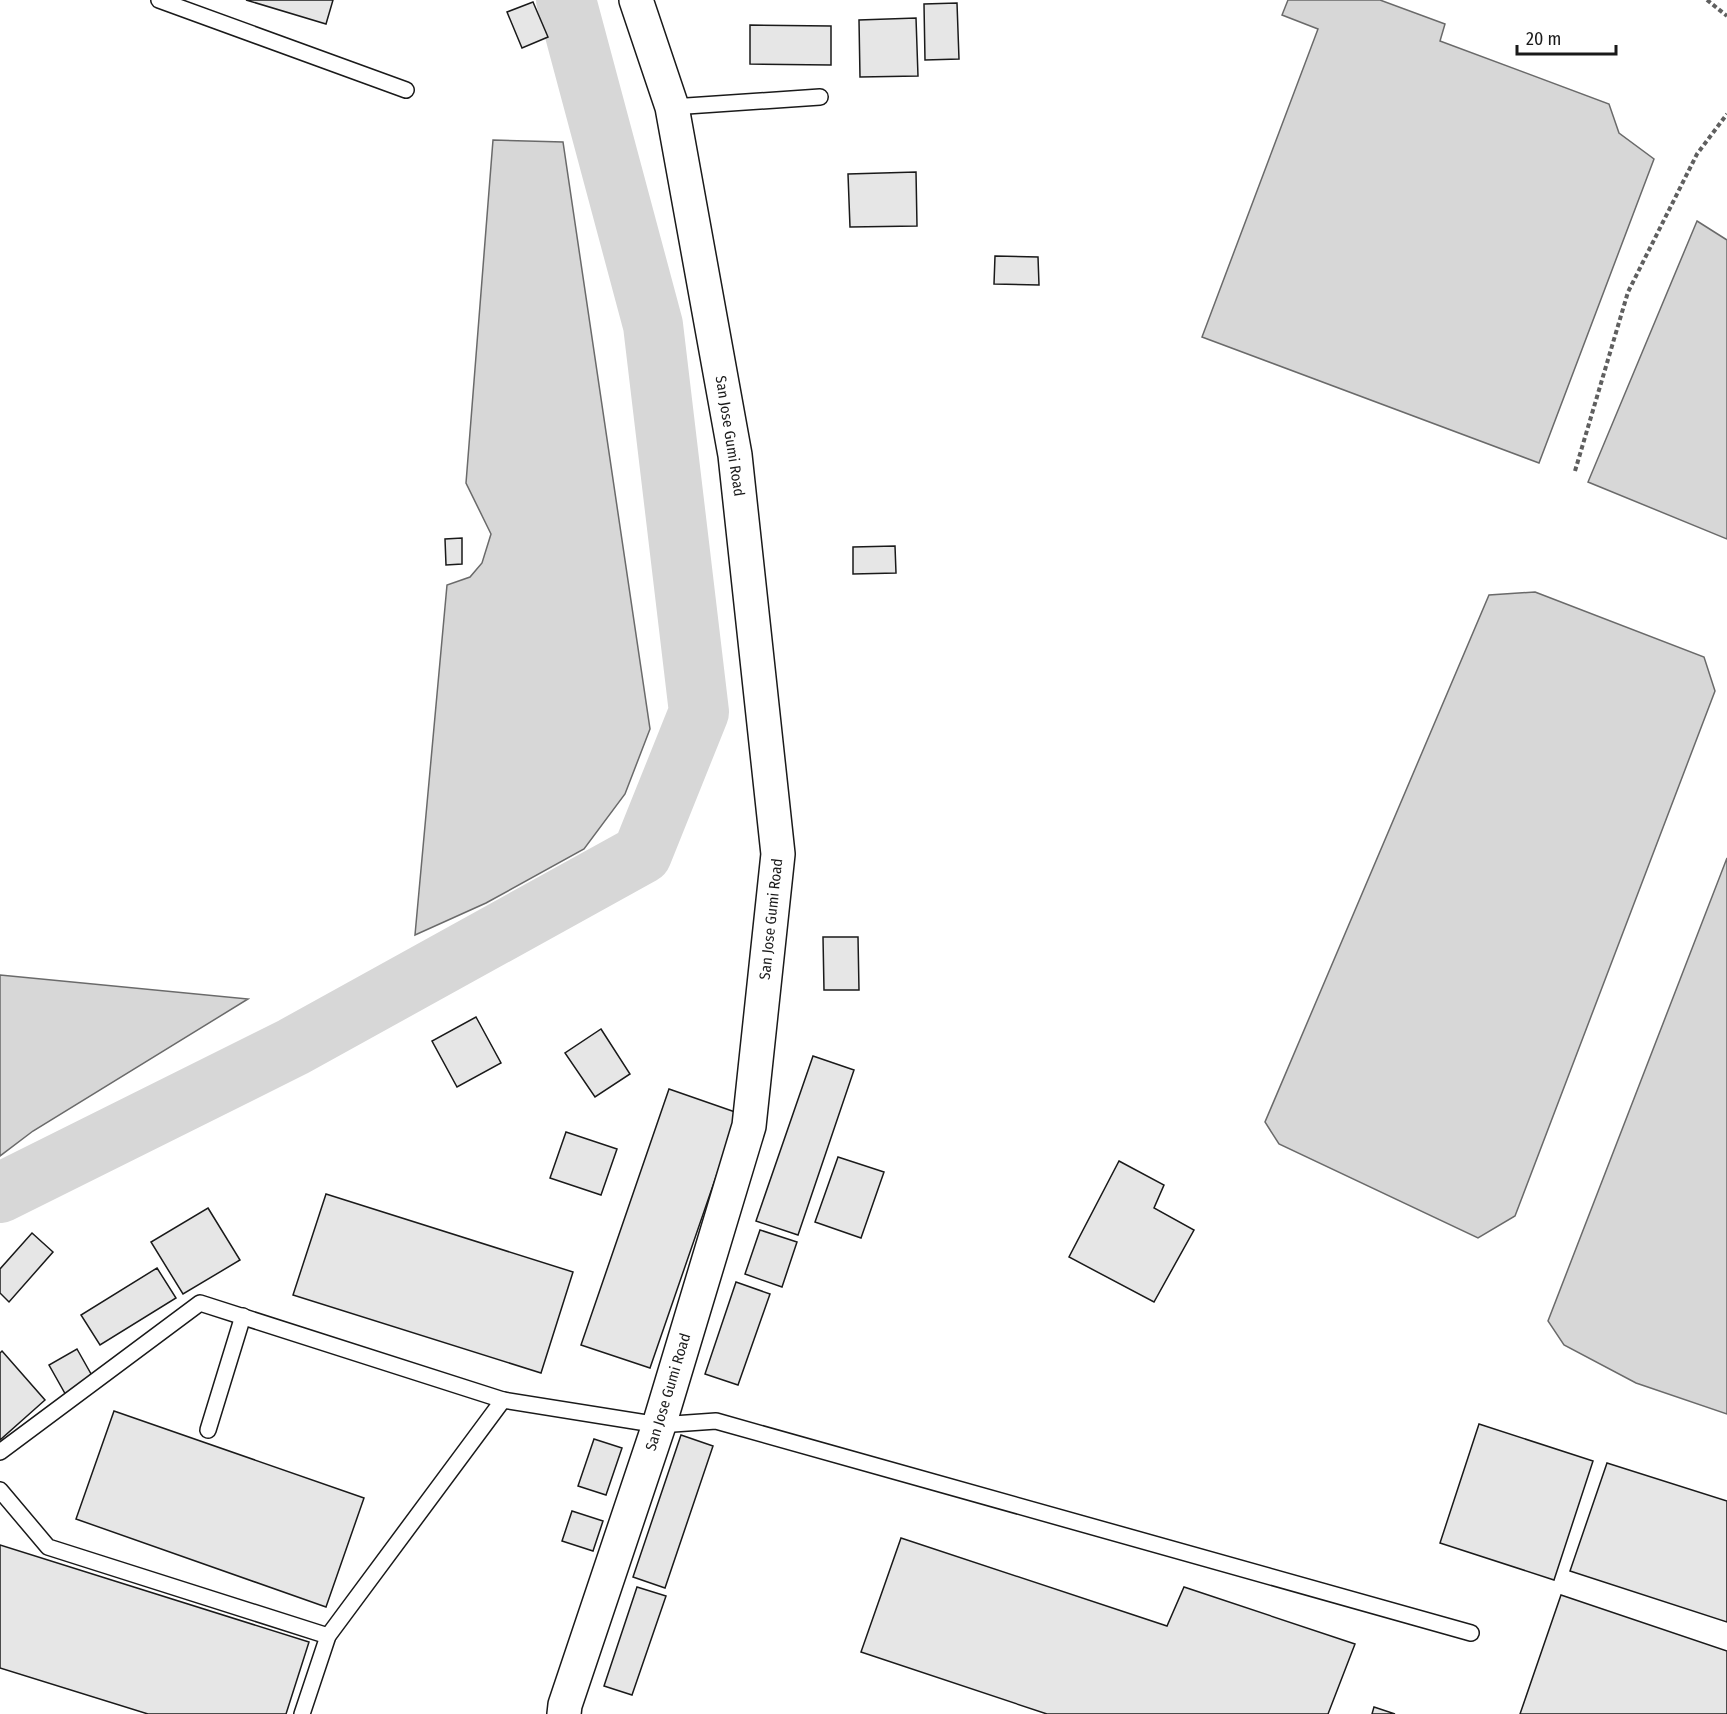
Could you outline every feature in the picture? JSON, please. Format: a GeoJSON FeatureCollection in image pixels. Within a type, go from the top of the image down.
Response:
{"type":"FeatureCollection","features":[{"type":"Feature","properties":{"kind":"street","name":"San Jose Gumi Road"},"geometry":{"type":"LineString","coordinates":[[564,1714],[659,1425],[748,1126],[778,854],[735,455],[672,107],[636,0]]}},
{"type":"Feature","properties":{"kind":"lane"},"geometry":{"type":"LineString","coordinates":[[159,0],[405,90]]}},
{"type":"Feature","properties":{"kind":"lane"},"geometry":{"type":"LineString","coordinates":[[672,107],[820,97]]}},
{"type":"Feature","properties":{"kind":"lane"},"geometry":{"type":"LineString","coordinates":[[0,1452],[200,1303],[503,1401],[659,1425],[716,1421],[1471,1633]]}},
{"type":"Feature","properties":{"kind":"lane"},"geometry":{"type":"LineString","coordinates":[[208,1430],[243,1316]]}},
{"type":"Feature","properties":{"kind":"lane"},"geometry":{"type":"LineString","coordinates":[[302,1714],[327,1636],[503,1401]]}},
{"type":"Feature","properties":{"kind":"lane"},"geometry":{"type":"LineString","coordinates":[[0,1490],[48,1547],[327,1636]]}},
{"type":"Feature","properties":{"kind":"path"},"geometry":{"type":"LineString","coordinates":[[1707,0],[1727,16]]}},
{"type":"Feature","properties":{"kind":"path"},"geometry":{"type":"LineString","coordinates":[[1575,471],[1628,292],[1697,154],[1727,114]]}},
{"type":"Feature","properties":{"kind":"shaded area"},"geometry":{"type":"Polygon","coordinates":[[[1288,0],[1380,0],[1445,24],[1440,41],[1609,104],[1619,133],[1654,159],[1539,463],[1202,337],[1318,29],[1282,15],[1288,0]]]}},
{"type":"Feature","properties":{"kind":"shaded area"},"geometry":{"type":"Polygon","coordinates":[[[493,140],[563,142],[650,729],[625,794],[584,849],[486,903],[415,935],[447,585],[470,577],[482,563],[491,534],[466,483],[493,140]]]}},
{"type":"Feature","properties":{"kind":"shaded area"},"geometry":{"type":"Polygon","coordinates":[[[1697,221],[1727,240],[1727,539],[1588,482],[1697,221]]]}},
{"type":"Feature","properties":{"kind":"shaded area"},"geometry":{"type":"Polygon","coordinates":[[[1535,592],[1704,657],[1715,691],[1515,1216],[1478,1238],[1279,1144],[1265,1122],[1489,595],[1535,592]]]}},
{"type":"Feature","properties":{"kind":"shaded area"},"geometry":{"type":"Polygon","coordinates":[[[1727,858],[1727,1414],[1636,1383],[1564,1345],[1548,1321],[1727,858]]]}},
{"type":"Feature","properties":{"kind":"shaded area"},"geometry":{"type":"Polygon","coordinates":[[[0,975],[248,999],[33,1131],[0,1156],[0,975]]]}},
{"type":"Feature","properties":{"kind":"building"},"geometry":{"type":"Polygon","coordinates":[[[246,0],[333,0],[326,24],[246,0]]]}},
{"type":"Feature","properties":{"kind":"building"},"geometry":{"type":"Polygon","coordinates":[[[533,2],[548,37],[522,48],[507,12],[533,2]]]}},
{"type":"Feature","properties":{"kind":"building"},"geometry":{"type":"Polygon","coordinates":[[[957,3],[959,59],[925,60],[924,4],[957,3]]]}},
{"type":"Feature","properties":{"kind":"building"},"geometry":{"type":"Polygon","coordinates":[[[916,18],[918,76],[860,77],[859,20],[916,18]]]}},
{"type":"Feature","properties":{"kind":"building"},"geometry":{"type":"Polygon","coordinates":[[[750,25],[831,26],[831,65],[750,64],[750,25]]]}},
{"type":"Feature","properties":{"kind":"building"},"geometry":{"type":"Polygon","coordinates":[[[916,172],[917,226],[850,227],[848,174],[916,172]]]}},
{"type":"Feature","properties":{"kind":"building"},"geometry":{"type":"Polygon","coordinates":[[[995,256],[1038,257],[1039,285],[994,284],[995,256]]]}},
{"type":"Feature","properties":{"kind":"building"},"geometry":{"type":"Polygon","coordinates":[[[462,538],[462,564],[446,565],[445,539],[462,538]]]}},
{"type":"Feature","properties":{"kind":"building"},"geometry":{"type":"Polygon","coordinates":[[[895,546],[896,573],[853,574],[853,547],[895,546]]]}},
{"type":"Feature","properties":{"kind":"building"},"geometry":{"type":"Polygon","coordinates":[[[823,937],[858,937],[859,990],[824,990],[823,937]]]}},
{"type":"Feature","properties":{"kind":"building"},"geometry":{"type":"Polygon","coordinates":[[[476,1017],[501,1063],[457,1087],[432,1041],[476,1017]]]}},
{"type":"Feature","properties":{"kind":"building"},"geometry":{"type":"Polygon","coordinates":[[[601,1029],[630,1074],[595,1097],[565,1053],[601,1029]]]}},
{"type":"Feature","properties":{"kind":"building"},"geometry":{"type":"Polygon","coordinates":[[[813,1056],[854,1070],[798,1235],[756,1221],[813,1056]]]}},
{"type":"Feature","properties":{"kind":"building"},"geometry":{"type":"Polygon","coordinates":[[[669,1089],[738,1113],[650,1368],[581,1345],[669,1089]]]}},
{"type":"Feature","properties":{"kind":"building"},"geometry":{"type":"Polygon","coordinates":[[[566,1132],[617,1149],[601,1195],[550,1178],[566,1132]]]}},
{"type":"Feature","properties":{"kind":"building"},"geometry":{"type":"Polygon","coordinates":[[[838,1157],[884,1172],[861,1238],[815,1222],[838,1157]]]}},
{"type":"Feature","properties":{"kind":"building"},"geometry":{"type":"Polygon","coordinates":[[[1119,1161],[1164,1185],[1154,1208],[1194,1230],[1154,1302],[1069,1257],[1119,1161]]]}},
{"type":"Feature","properties":{"kind":"building"},"geometry":{"type":"Polygon","coordinates":[[[326,1194],[573,1272],[541,1373],[293,1295],[326,1194]]]}},
{"type":"Feature","properties":{"kind":"building"},"geometry":{"type":"Polygon","coordinates":[[[208,1208],[240,1260],[183,1294],[151,1242],[208,1208]]]}},
{"type":"Feature","properties":{"kind":"building"},"geometry":{"type":"Polygon","coordinates":[[[760,1230],[797,1242],[782,1287],[745,1274],[760,1230]]]}},
{"type":"Feature","properties":{"kind":"building"},"geometry":{"type":"Polygon","coordinates":[[[32,1233],[53,1252],[9,1302],[0,1293],[0,1269],[32,1233]]]}},
{"type":"Feature","properties":{"kind":"building"},"geometry":{"type":"Polygon","coordinates":[[[157,1268],[176,1298],[100,1345],[81,1315],[157,1268]]]}},
{"type":"Feature","properties":{"kind":"building"},"geometry":{"type":"Polygon","coordinates":[[[736,1282],[770,1294],[738,1385],[705,1374],[736,1282]]]}},
{"type":"Feature","properties":{"kind":"building"},"geometry":{"type":"Polygon","coordinates":[[[77,1349],[95,1381],[67,1397],[49,1365],[77,1349]]]}},
{"type":"Feature","properties":{"kind":"building"},"geometry":{"type":"Polygon","coordinates":[[[2,1351],[45,1400],[0,1440],[0,1353],[2,1351]]]}},
{"type":"Feature","properties":{"kind":"building"},"geometry":{"type":"Polygon","coordinates":[[[114,1411],[364,1498],[326,1607],[76,1519],[114,1411]]]}},
{"type":"Feature","properties":{"kind":"building"},"geometry":{"type":"Polygon","coordinates":[[[1479,1424],[1593,1461],[1554,1580],[1440,1543],[1479,1424]]]}},
{"type":"Feature","properties":{"kind":"building"},"geometry":{"type":"Polygon","coordinates":[[[681,1435],[713,1446],[665,1588],[633,1577],[681,1435]]]}},
{"type":"Feature","properties":{"kind":"building"},"geometry":{"type":"Polygon","coordinates":[[[594,1439],[622,1448],[606,1495],[578,1486],[594,1439]]]}},
{"type":"Feature","properties":{"kind":"building"},"geometry":{"type":"Polygon","coordinates":[[[1607,1463],[1727,1501],[1727,1622],[1570,1571],[1607,1463]]]}},
{"type":"Feature","properties":{"kind":"building"},"geometry":{"type":"Polygon","coordinates":[[[572,1511],[603,1521],[593,1551],[562,1541],[572,1511]]]}},
{"type":"Feature","properties":{"kind":"building"},"geometry":{"type":"Polygon","coordinates":[[[901,1538],[1167,1626],[1184,1587],[1355,1644],[1328,1714],[1047,1714],[861,1652],[901,1538]]]}},
{"type":"Feature","properties":{"kind":"building"},"geometry":{"type":"Polygon","coordinates":[[[0,1545],[309,1642],[286,1714],[148,1714],[0,1668],[0,1545]]]}},
{"type":"Feature","properties":{"kind":"building"},"geometry":{"type":"Polygon","coordinates":[[[637,1587],[666,1596],[632,1695],[604,1686],[637,1587]]]}},
{"type":"Feature","properties":{"kind":"building"},"geometry":{"type":"Polygon","coordinates":[[[1561,1595],[1727,1651],[1727,1714],[1520,1714],[1561,1595]]]}},
{"type":"Feature","properties":{"kind":"building"},"geometry":{"type":"Polygon","coordinates":[[[1374,1707],[1395,1714],[1372,1714],[1374,1707]]]}},
{"type":"Feature","properties":{"kind":"waterway"},"geometry":{"type":"LineString","coordinates":[[0,1193],[293,1047],[642,854],[699,712],[653,325],[566,0]]}}]}
